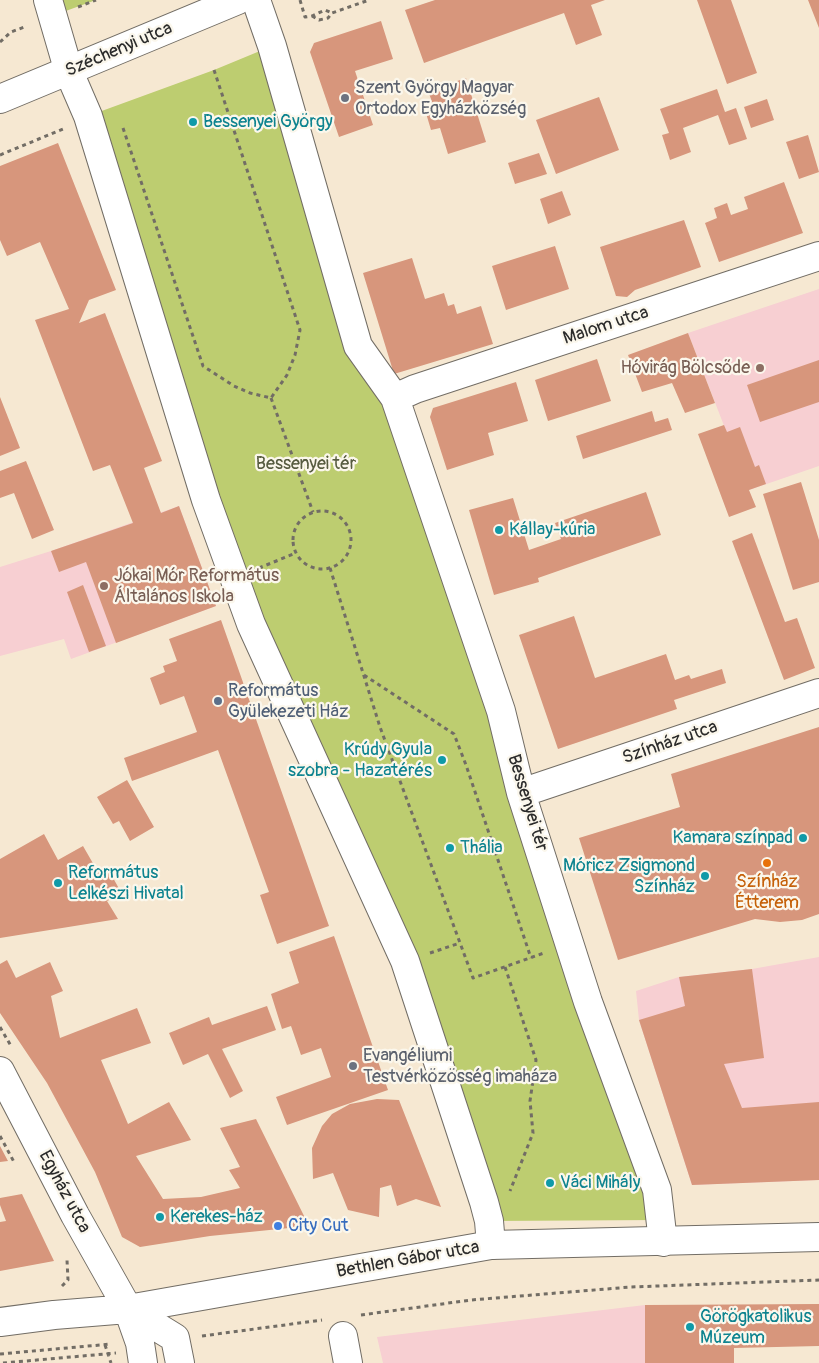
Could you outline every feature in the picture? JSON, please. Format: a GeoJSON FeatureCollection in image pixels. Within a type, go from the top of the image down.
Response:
{"type":"FeatureCollection","features":[{"type":"Feature","properties":{"kind":"street"},"geometry":{"type":"LineString","coordinates":[[48,0],[69,72],[88,116],[206,500],[251,624],[405,961],[484,1202],[489,1221],[491,1245]]}},
{"type":"Feature","properties":{"kind":"street","name":"Széchenyi utca"},"geometry":{"type":"LineString","coordinates":[[0,99],[69,72],[238,0]]}},
{"type":"Feature","properties":{"kind":"street","name":"Bessenyei tér"},"geometry":{"type":"LineString","coordinates":[[256,0],[272,46],[358,346],[395,398],[501,711],[522,793],[606,1054],[657,1190],[662,1242]]}},
{"type":"Feature","properties":{"kind":"street","name":"Malom utca"},"geometry":{"type":"LineString","coordinates":[[395,398],[416,389],[819,256]]}},
{"type":"Feature","properties":{"kind":"street","name":"Színház utca"},"geometry":{"type":"LineString","coordinates":[[522,793],[819,693]]}},
{"type":"Feature","properties":{"kind":"street","name":"Egyház utca"},"geometry":{"type":"LineString","coordinates":[[1,1072],[75,1215],[128,1309],[136,1353]]}},
{"type":"Feature","properties":{"kind":"street","name":"Bethlen Gábor utca"},"geometry":{"type":"LineString","coordinates":[[0,1322],[54,1315],[128,1309],[491,1245],[819,1238]]}},
{"type":"Feature","properties":{"kind":"street","name":"Egyház utca"},"geometry":{"type":"LineString","coordinates":[[128,1309],[175,1338],[180,1363]]}},
{"type":"Feature","properties":{"kind":"street"},"geometry":{"type":"LineString","coordinates":[[343,1336],[348,1363]]}},
{"type":"Feature","properties":{"kind":"path"},"geometry":{"type":"LineString","coordinates":[[300,0],[305,17],[324,10],[332,13]]}},
{"type":"Feature","properties":{"kind":"path"},"geometry":{"type":"LineString","coordinates":[[312,16],[319,20],[328,18],[332,13],[370,0]]}},
{"type":"Feature","properties":{"kind":"path"},"geometry":{"type":"LineString","coordinates":[[214,70],[300,330],[295,355],[287,375],[271,398]]}},
{"type":"Feature","properties":{"kind":"path"},"geometry":{"type":"LineString","coordinates":[[0,155],[66,128],[88,116]]}},
{"type":"Feature","properties":{"kind":"path"},"geometry":{"type":"LineString","coordinates":[[122,124],[203,366],[234,386],[250,393],[271,398]]}},
{"type":"Feature","properties":{"kind":"path"},"geometry":{"type":"LineString","coordinates":[[271,398],[313,512]]}},
{"type":"Feature","properties":{"kind":"path"},"geometry":{"type":"LineString","coordinates":[[322,510],[340,516],[346,522],[352,540],[350,549],[340,564],[330,568],[310,567],[302,562],[296,553],[293,544],[293,533],[297,524],[304,517],[322,510]]}},
{"type":"Feature","properties":{"kind":"path"},"geometry":{"type":"LineString","coordinates":[[235,578],[296,553]]}},
{"type":"Feature","properties":{"kind":"path"},"geometry":{"type":"LineString","coordinates":[[330,568],[380,727],[473,978],[571,944]]}},
{"type":"Feature","properties":{"kind":"path"},"geometry":{"type":"LineString","coordinates":[[363,674],[454,734],[531,958]]}},
{"type":"Feature","properties":{"kind":"path"},"geometry":{"type":"LineString","coordinates":[[505,967],[536,1060],[530,1102],[533,1134],[508,1194]]}},
{"type":"Feature","properties":{"kind":"path"},"geometry":{"type":"LineString","coordinates":[[506,1297],[631,1287],[819,1280]]}},
{"type":"Feature","properties":{"kind":"path"},"geometry":{"type":"LineString","coordinates":[[0,1354],[105,1345],[136,1353]]}},
{"type":"Feature","properties":{"kind":"path"},"geometry":{"type":"LineString","coordinates":[[105,1345],[111,1363]]}},
{"type":"Feature","properties":{"kind":"path"},"geometry":{"type":"LineString","coordinates":[[3,1363],[108,1353],[136,1353]]}},
{"type":"Feature","properties":{"kind":"shaded area","name":"Hóvirág Bölcsőde"},"geometry":{"type":"Polygon","coordinates":[[[819,289],[819,466],[749,490],[688,333],[819,289]]]}},
{"type":"Feature","properties":{"kind":"shaded area","name":"Jókai Mór Református Általános Iskola"},"geometry":{"type":"Polygon","coordinates":[[[179,506],[216,606],[71,659],[64,639],[0,656],[0,567],[179,506]]]}},
{"type":"Feature","properties":{"kind":"shaded area"},"geometry":{"type":"Polygon","coordinates":[[[819,957],[819,1180],[692,1185],[639,1020],[636,991],[679,977],[752,969],[819,957]]]}},
{"type":"Feature","properties":{"kind":"shaded area"},"geometry":{"type":"Polygon","coordinates":[[[645,1305],[645,1363],[383,1363],[377,1337],[645,1305]]]}},
{"type":"Feature","properties":{"kind":"green space"},"geometry":{"type":"Polygon","coordinates":[[[49,0],[96,0],[52,16],[49,0]]]}},
{"type":"Feature","properties":{"kind":"green space","name":"Bessenyei tér"},"geometry":{"type":"Polygon","coordinates":[[[272,46],[358,346],[395,398],[660,1220],[489,1221],[405,961],[251,624],[88,116],[214,70],[272,46]]]}},
{"type":"Feature","properties":{"kind":"building"},"geometry":{"type":"Polygon","coordinates":[[[435,0],[605,0],[591,5],[602,35],[576,45],[564,13],[424,63],[405,10],[435,0]]]}},
{"type":"Feature","properties":{"kind":"building"},"geometry":{"type":"Polygon","coordinates":[[[697,0],[731,0],[757,73],[727,84],[697,0]]]}},
{"type":"Feature","properties":{"kind":"building"},"geometry":{"type":"Polygon","coordinates":[[[808,0],[819,0],[819,28],[808,0]]]}},
{"type":"Feature","properties":{"kind":"building","name":"Szent György Magyar Ortodox Egyházközség"},"geometry":{"type":"Polygon","coordinates":[[[381,21],[393,59],[355,71],[373,125],[339,137],[310,52],[314,43],[381,21]]]}},
{"type":"Feature","properties":{"kind":"building"},"geometry":{"type":"Polygon","coordinates":[[[466,78],[486,142],[448,154],[440,128],[431,130],[423,103],[431,99],[428,91],[466,78]]]}},
{"type":"Feature","properties":{"kind":"building"},"geometry":{"type":"Polygon","coordinates":[[[717,89],[725,112],[736,108],[747,139],[729,145],[718,115],[683,128],[691,152],[670,160],[662,135],[669,133],[660,109],[717,89]]]}},
{"type":"Feature","properties":{"kind":"building"},"geometry":{"type":"Polygon","coordinates":[[[599,97],[619,150],[556,174],[536,120],[599,97]]]}},
{"type":"Feature","properties":{"kind":"building"},"geometry":{"type":"Polygon","coordinates":[[[767,99],[774,120],[751,128],[744,107],[767,99]]]}},
{"type":"Feature","properties":{"kind":"building"},"geometry":{"type":"Polygon","coordinates":[[[808,135],[819,172],[799,179],[786,142],[808,135]]]}},
{"type":"Feature","properties":{"kind":"building"},"geometry":{"type":"Polygon","coordinates":[[[58,143],[116,290],[89,300],[79,323],[105,313],[162,461],[144,468],[161,513],[179,506],[216,606],[116,643],[86,562],[59,572],[51,551],[133,523],[110,465],[93,471],[35,320],[69,309],[40,242],[7,256],[0,240],[0,166],[58,143]]]}},
{"type":"Feature","properties":{"kind":"building"},"geometry":{"type":"Polygon","coordinates":[[[539,153],[547,174],[515,184],[508,163],[539,153]]]}},
{"type":"Feature","properties":{"kind":"building"},"geometry":{"type":"Polygon","coordinates":[[[784,182],[803,233],[719,262],[705,223],[717,218],[714,208],[727,203],[731,215],[748,209],[744,197],[784,182]]]}},
{"type":"Feature","properties":{"kind":"building"},"geometry":{"type":"Polygon","coordinates":[[[562,191],[571,215],[548,224],[540,199],[562,191]]]}},
{"type":"Feature","properties":{"kind":"building"},"geometry":{"type":"Polygon","coordinates":[[[684,220],[701,267],[635,290],[627,297],[616,296],[600,247],[684,220]]]}},
{"type":"Feature","properties":{"kind":"building"},"geometry":{"type":"Polygon","coordinates":[[[555,246],[569,289],[506,310],[492,266],[555,246]]]}},
{"type":"Feature","properties":{"kind":"building"},"geometry":{"type":"Polygon","coordinates":[[[412,258],[425,299],[444,293],[448,306],[454,304],[457,314],[481,306],[493,344],[394,374],[363,273],[412,258]]]}},
{"type":"Feature","properties":{"kind":"building"},"geometry":{"type":"Polygon","coordinates":[[[688,333],[715,403],[685,413],[672,383],[642,392],[628,355],[688,333]]]}},
{"type":"Feature","properties":{"kind":"building"},"geometry":{"type":"Polygon","coordinates":[[[597,359],[611,401],[548,421],[535,380],[597,359]]]}},
{"type":"Feature","properties":{"kind":"building"},"geometry":{"type":"Polygon","coordinates":[[[819,360],[819,402],[760,422],[747,385],[819,360]]]}},
{"type":"Feature","properties":{"kind":"building"},"geometry":{"type":"Polygon","coordinates":[[[516,382],[528,421],[488,433],[494,455],[447,470],[430,417],[433,408],[516,382]]]}},
{"type":"Feature","properties":{"kind":"building"},"geometry":{"type":"Polygon","coordinates":[[[0,397],[20,448],[0,456],[0,397]]]}},
{"type":"Feature","properties":{"kind":"building"},"geometry":{"type":"Polygon","coordinates":[[[652,411],[655,422],[668,418],[672,430],[583,459],[576,436],[652,411]]]}},
{"type":"Feature","properties":{"kind":"building"},"geometry":{"type":"Polygon","coordinates":[[[724,425],[727,432],[740,427],[755,467],[759,465],[766,484],[749,490],[756,507],[729,517],[698,434],[724,425]]]}},
{"type":"Feature","properties":{"kind":"building"},"geometry":{"type":"Polygon","coordinates":[[[26,461],[54,530],[32,539],[14,493],[0,498],[0,471],[26,461]]]}},
{"type":"Feature","properties":{"kind":"building"},"geometry":{"type":"Polygon","coordinates":[[[801,482],[819,540],[819,582],[793,590],[763,494],[801,482]]]}},
{"type":"Feature","properties":{"kind":"building"},"geometry":{"type":"Polygon","coordinates":[[[646,492],[661,535],[538,578],[539,582],[494,595],[469,510],[513,498],[529,550],[561,539],[555,523],[646,492]]]}},
{"type":"Feature","properties":{"kind":"building"},"geometry":{"type":"Polygon","coordinates":[[[752,533],[785,622],[797,618],[815,668],[784,680],[732,541],[752,533]]]}},
{"type":"Feature","properties":{"kind":"building"},"geometry":{"type":"Polygon","coordinates":[[[83,585],[106,646],[89,652],[67,592],[83,585]]]}},
{"type":"Feature","properties":{"kind":"building"},"geometry":{"type":"Polygon","coordinates":[[[574,616],[595,678],[666,654],[675,680],[689,675],[691,679],[722,669],[726,683],[674,700],[677,709],[558,749],[519,635],[574,616]]]}},
{"type":"Feature","properties":{"kind":"building"},"geometry":{"type":"Polygon","coordinates":[[[221,620],[329,926],[277,944],[260,895],[269,892],[218,750],[132,781],[124,758],[197,732],[184,696],[160,705],[150,678],[165,672],[163,666],[177,661],[169,639],[221,620]]]}},
{"type":"Feature","properties":{"kind":"building","name":"Móricz Zsigmond Színház"},"geometry":{"type":"Polygon","coordinates":[[[819,727],[819,914],[802,920],[780,922],[755,919],[618,960],[579,838],[680,807],[671,774],[819,727]]]}},
{"type":"Feature","properties":{"kind":"building"},"geometry":{"type":"Polygon","coordinates":[[[127,780],[154,827],[130,841],[119,821],[113,824],[97,797],[127,780]]]}},
{"type":"Feature","properties":{"kind":"building","name":"Református Lelkészi Hivatal"},"geometry":{"type":"Polygon","coordinates":[[[44,834],[58,860],[83,846],[98,872],[107,867],[122,894],[107,901],[118,919],[0,938],[0,859],[44,834]]]}},
{"type":"Feature","properties":{"kind":"building","name":"Evangéliumi Testvérközösség imaháza"},"geometry":{"type":"Polygon","coordinates":[[[334,936],[388,1090],[287,1125],[276,1097],[331,1077],[321,1048],[301,1055],[291,1026],[282,1029],[271,994],[299,983],[289,952],[334,936]]]}},
{"type":"Feature","properties":{"kind":"building"},"geometry":{"type":"Polygon","coordinates":[[[7,960],[16,978],[50,962],[63,991],[51,996],[60,1038],[137,1008],[151,1043],[101,1060],[128,1124],[169,1102],[191,1140],[136,1156],[163,1199],[201,1197],[240,1188],[229,1170],[240,1167],[220,1128],[256,1119],[309,1226],[210,1236],[140,1247],[122,1237],[95,1172],[47,1083],[0,1013],[0,964],[7,960]]]}},
{"type":"Feature","properties":{"kind":"building"},"geometry":{"type":"Polygon","coordinates":[[[752,969],[764,1058],[724,1064],[742,1108],[819,1102],[819,1180],[692,1185],[639,1020],[685,1006],[679,977],[752,969]]]}},
{"type":"Feature","properties":{"kind":"building"},"geometry":{"type":"Polygon","coordinates":[[[267,1006],[276,1030],[222,1049],[243,1091],[230,1098],[208,1054],[183,1065],[169,1033],[209,1017],[212,1025],[267,1006]]]}},
{"type":"Feature","properties":{"kind":"building"},"geometry":{"type":"Polygon","coordinates":[[[377,1099],[399,1100],[441,1207],[416,1199],[397,1206],[391,1185],[380,1188],[379,1217],[348,1210],[333,1173],[313,1179],[312,1148],[322,1126],[332,1114],[350,1104],[377,1099]]]}},
{"type":"Feature","properties":{"kind":"building"},"geometry":{"type":"Polygon","coordinates":[[[0,1146],[8,1161],[0,1162],[0,1146]]]}},
{"type":"Feature","properties":{"kind":"building"},"geometry":{"type":"Polygon","coordinates":[[[22,1194],[54,1261],[0,1271],[0,1222],[6,1221],[0,1205],[0,1198],[22,1194]]]}},
{"type":"Feature","properties":{"kind":"building"},"geometry":{"type":"Polygon","coordinates":[[[819,1304],[819,1346],[734,1348],[734,1363],[645,1363],[645,1305],[819,1304]]]}},
{"type":"Feature","properties":{"kind":"place","name":"Szent György Magyar Ortodox Egyházközség"},"geometry":{"type":"Point","coordinates":[345,98]}},
{"type":"Feature","properties":{"kind":"place","name":"Bessenyei György"},"geometry":{"type":"Point","coordinates":[193,122]}},
{"type":"Feature","properties":{"kind":"place","name":"Hóvirág Bölcsőde"},"geometry":{"type":"Point","coordinates":[760,368]}},
{"type":"Feature","properties":{"kind":"place","name":"Kállay-kúria"},"geometry":{"type":"Point","coordinates":[499,530]}},
{"type":"Feature","properties":{"kind":"place","name":"Jókai Mór Református Általános Iskola"},"geometry":{"type":"Point","coordinates":[104,586]}},
{"type":"Feature","properties":{"kind":"place","name":"Református Gyülekezeti Ház"},"geometry":{"type":"Point","coordinates":[218,701]}},
{"type":"Feature","properties":{"kind":"place","name":"Krúdy Gyula szobra - Hazatérés"},"geometry":{"type":"Point","coordinates":[442,760]}},
{"type":"Feature","properties":{"kind":"place","name":"Kamara színpad"},"geometry":{"type":"Point","coordinates":[803,838]}},
{"type":"Feature","properties":{"kind":"place","name":"Thália"},"geometry":{"type":"Point","coordinates":[450,848]}},
{"type":"Feature","properties":{"kind":"place","name":"Színház Étterem"},"geometry":{"type":"Point","coordinates":[767,863]}},
{"type":"Feature","properties":{"kind":"place","name":"Móricz Zsigmond Színház"},"geometry":{"type":"Point","coordinates":[705,876]}},
{"type":"Feature","properties":{"kind":"place","name":"Református Lelkészi Hivatal"},"geometry":{"type":"Point","coordinates":[58,883]}},
{"type":"Feature","properties":{"kind":"place","name":"Evangéliumi Testvérközösség imaháza"},"geometry":{"type":"Point","coordinates":[353,1066]}},
{"type":"Feature","properties":{"kind":"place","name":"Váci Mihály"},"geometry":{"type":"Point","coordinates":[550,1183]}},
{"type":"Feature","properties":{"kind":"place","name":"Kerekes-ház"},"geometry":{"type":"Point","coordinates":[160,1217]}},
{"type":"Feature","properties":{"kind":"place","name":"City Cut"},"geometry":{"type":"Point","coordinates":[278,1226]}},
{"type":"Feature","properties":{"kind":"place","name":"Görögkatolikus Múzeum"},"geometry":{"type":"Point","coordinates":[690,1327]}}]}
